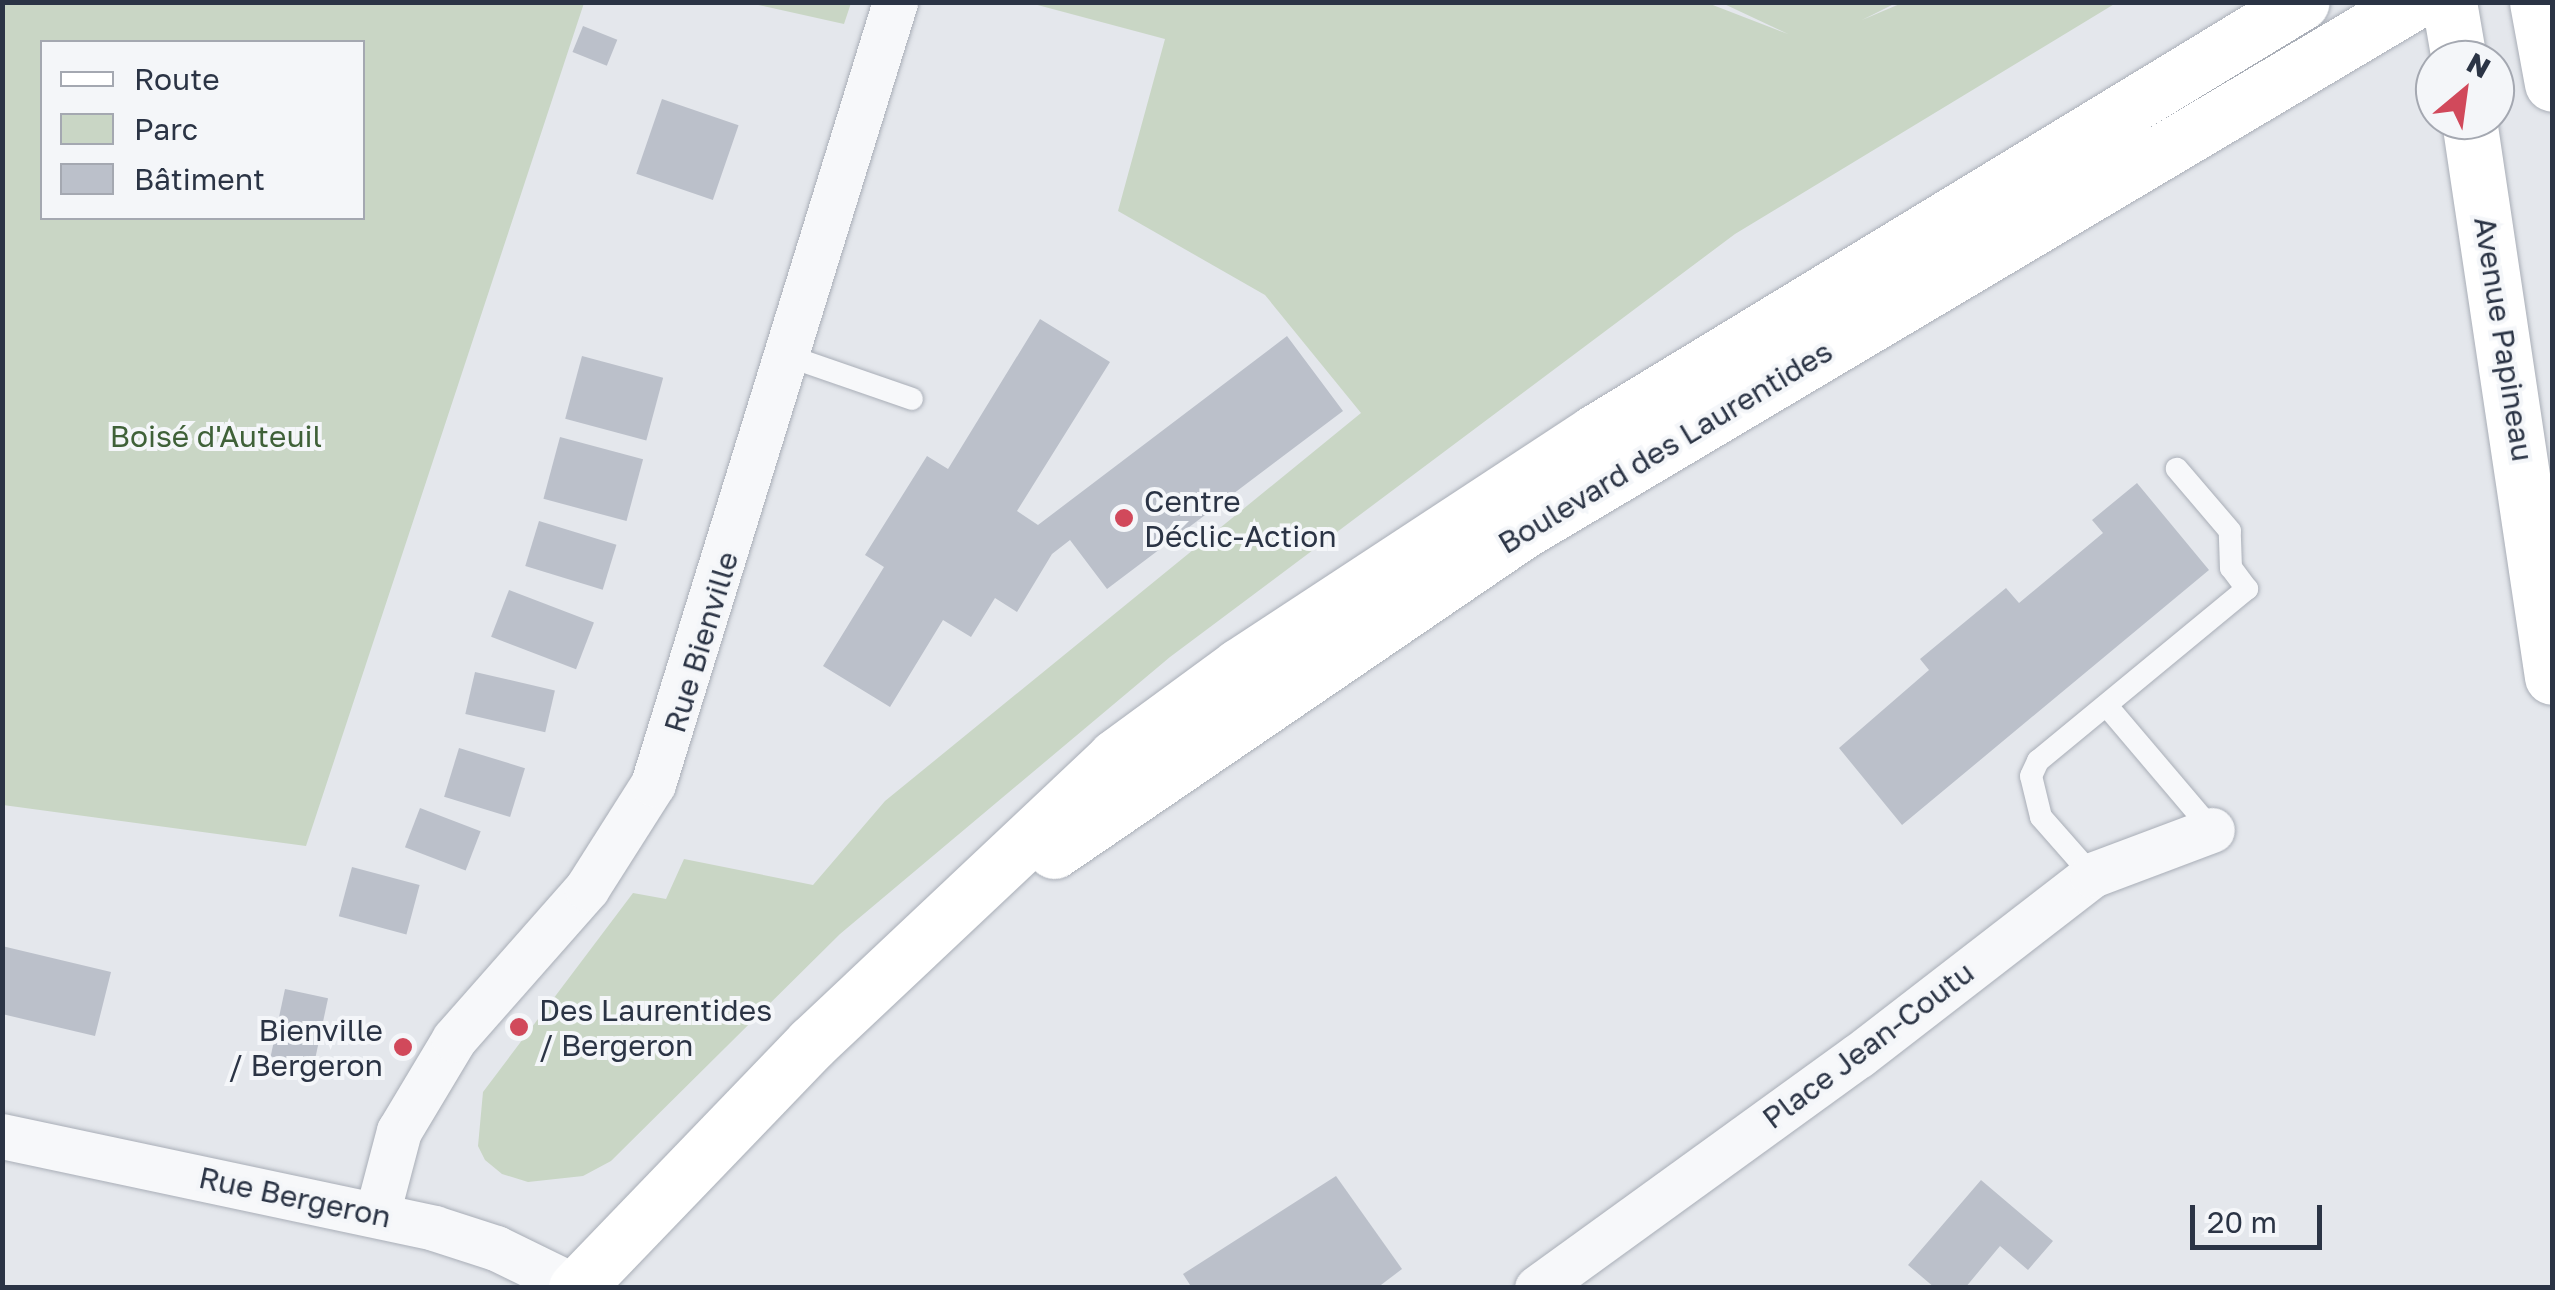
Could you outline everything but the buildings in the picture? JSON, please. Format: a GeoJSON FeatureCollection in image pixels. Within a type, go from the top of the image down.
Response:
{"type":"FeatureCollection","features":[{"type":"Feature","properties":{"kind":"main road","name":"Boulevard des Laurentides"},"geometry":{"type":"LineString","coordinates":[[577,1287],[812,1043],[1115,757],[1300,626],[1628,411],[2302,2]]}},
{"type":"Feature","properties":{"kind":"main road","name":"Boulevard des Laurentides"},"geometry":{"type":"LineString","coordinates":[[938,927],[1523,531],[2414,2]]}},
{"type":"Feature","properties":{"kind":"main road"},"geometry":{"type":"LineString","coordinates":[[2449,2],[2456,40]]}},
{"type":"Feature","properties":{"kind":"main road"},"geometry":{"type":"LineString","coordinates":[[2537,2],[2552,84]]}},
{"type":"Feature","properties":{"kind":"main road","name":"Avenue Papineau"},"geometry":{"type":"LineString","coordinates":[[2472,140],[2552,677]]}},
{"type":"Feature","properties":{"kind":"street","name":"Rue Bienville"},"geometry":{"type":"LineString","coordinates":[[377,1214],[399,1130],[428,1080],[478,1008],[587,888],[654,784],[895,2]]}},
{"type":"Feature","properties":{"kind":"street","name":"Place Jean-Coutu"},"geometry":{"type":"LineString","coordinates":[[1538,1288],[1858,1056],[2092,875],[2212,830]]}},
{"type":"Feature","properties":{"kind":"street","name":"Rue Bergeron"},"geometry":{"type":"LineString","coordinates":[[2,1136],[377,1214],[480,1241],[577,1287]]}},
{"type":"Feature","properties":{"kind":"lane"},"geometry":{"type":"LineString","coordinates":[[788,356],[912,398]]}},
{"type":"Feature","properties":{"kind":"lane"},"geometry":{"type":"LineString","coordinates":[[2092,875],[2040,817],[2031,776],[2049,746],[2108,706],[2247,589],[2231,568],[2230,531],[2176,468]]}},
{"type":"Feature","properties":{"kind":"lane"},"geometry":{"type":"LineString","coordinates":[[2108,706],[2212,830]]}},
{"type":"Feature","properties":{"kind":"green space","name":"Boisé d'Auteuil"},"geometry":{"type":"Polygon","coordinates":[[[3,2],[584,3],[306,846],[3,805],[3,2]]]}},
{"type":"Feature","properties":{"kind":"green space"},"geometry":{"type":"Polygon","coordinates":[[[851,2],[844,24],[749,3],[851,2]]]}},
{"type":"Feature","properties":{"kind":"green space"},"geometry":{"type":"Polygon","coordinates":[[[1705,2],[1788,34],[1722,3],[1896,3],[1862,20],[1902,3],[2116,3],[1735,234],[1170,657],[840,934],[611,1161],[583,1176],[528,1182],[502,1174],[485,1160],[478,1146],[483,1092],[633,893],[666,899],[684,859],[813,885],[885,801],[1361,413],[1265,295],[1118,211],[1165,39],[1030,3],[1705,2]]]}},
{"type":"Feature","properties":{"kind":"place","name":"Centre Déclic-Action"},"geometry":{"type":"Point","coordinates":[1124,518]}},
{"type":"Feature","properties":{"kind":"place","name":"Des Laurentides / Bergeron"},"geometry":{"type":"Point","coordinates":[519,1027]}},
{"type":"Feature","properties":{"kind":"place","name":"Bienville / Bergeron"},"geometry":{"type":"Point","coordinates":[403,1047]}}]}
